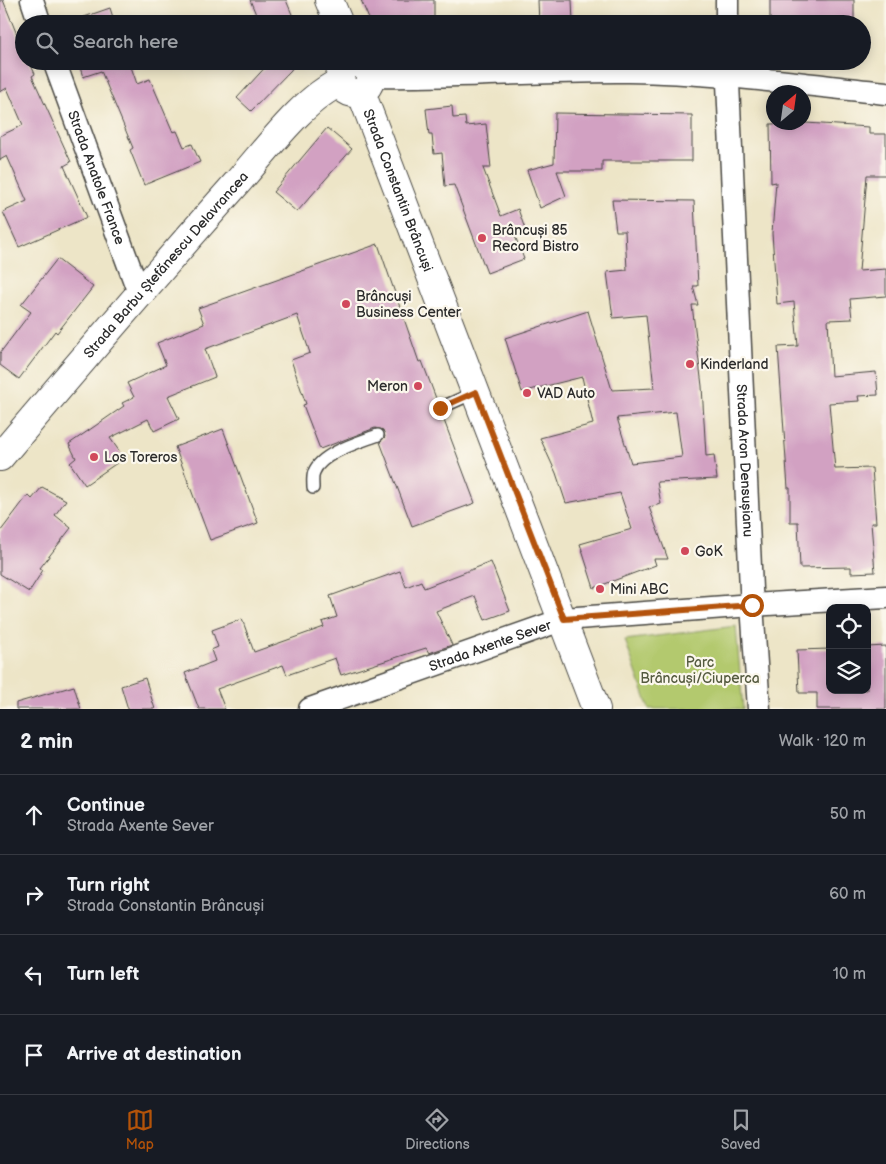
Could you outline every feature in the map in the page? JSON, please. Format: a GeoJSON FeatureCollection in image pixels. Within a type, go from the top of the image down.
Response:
{"type":"FeatureCollection","features":[{"type":"Feature","properties":{"kind":"main road"},"geometry":{"type":"LineString","coordinates":[[329,0],[336,15]]}},
{"type":"Feature","properties":{"kind":"main road","name":"Strada Barbu Ștefănescu Delavrancea"},"geometry":{"type":"LineString","coordinates":[[0,457],[139,292],[292,121],[324,91],[354,75]]}},
{"type":"Feature","properties":{"kind":"main road","name":"Strada Constantin Brâncuși"},"geometry":{"type":"LineString","coordinates":[[354,75],[564,619],[596,709]]}},
{"type":"Feature","properties":{"kind":"street"},"geometry":{"type":"LineString","coordinates":[[32,0],[37,15]]}},
{"type":"Feature","properties":{"kind":"street"},"geometry":{"type":"LineString","coordinates":[[727,0],[727,15]]}},
{"type":"Feature","properties":{"kind":"street","name":"Strada Anatole France"},"geometry":{"type":"LineString","coordinates":[[57,70],[139,292]]}},
{"type":"Feature","properties":{"kind":"street"},"geometry":{"type":"LineString","coordinates":[[354,75],[558,70]]}},
{"type":"Feature","properties":{"kind":"street","name":"Strada Aron Densușianu"},"geometry":{"type":"LineString","coordinates":[[727,70],[752,605],[759,709]]}},
{"type":"Feature","properties":{"kind":"street"},"geometry":{"type":"LineString","coordinates":[[740,70],[886,93]]}},
{"type":"Feature","properties":{"kind":"street","name":"Strada Axente Sever"},"geometry":{"type":"LineString","coordinates":[[310,709],[564,619],[886,597]]}},
{"type":"Feature","properties":{"kind":"lane"},"geometry":{"type":"LineString","coordinates":[[440,408],[476,392]]}},
{"type":"Feature","properties":{"kind":"lane"},"geometry":{"type":"LineString","coordinates":[[313,488],[313,474],[318,464],[326,458],[378,435]]}},
{"type":"Feature","properties":{"kind":"green space","name":"Parc Brâncuși/Ciuperca"},"geometry":{"type":"Polygon","coordinates":[[[736,626],[743,709],[649,709],[625,640],[736,626]]]}},
{"type":"Feature","properties":{"kind":"building"},"geometry":{"type":"Polygon","coordinates":[[[0,0],[3,0],[15,30],[15,70],[33,70],[35,74],[32,76],[71,162],[64,166],[87,217],[19,247],[3,212],[27,201],[7,156],[0,160],[0,136],[23,125],[7,88],[0,92],[0,0]]]}},
{"type":"Feature","properties":{"kind":"building"},"geometry":{"type":"Polygon","coordinates":[[[250,0],[286,0],[292,15],[256,15],[250,0]]]}},
{"type":"Feature","properties":{"kind":"building"},"geometry":{"type":"Polygon","coordinates":[[[361,0],[434,0],[434,15],[367,15],[361,0]]]}},
{"type":"Feature","properties":{"kind":"building"},"geometry":{"type":"Polygon","coordinates":[[[538,0],[572,0],[573,15],[539,15],[538,0]]]}},
{"type":"Feature","properties":{"kind":"building"},"geometry":{"type":"Polygon","coordinates":[[[770,0],[854,0],[854,15],[770,15],[770,0]]]}},
{"type":"Feature","properties":{"kind":"building"},"geometry":{"type":"Polygon","coordinates":[[[110,8],[112,15],[90,15],[110,8]]]}},
{"type":"Feature","properties":{"kind":"building"},"geometry":{"type":"Polygon","coordinates":[[[81,70],[132,70],[137,84],[150,79],[173,132],[177,131],[184,147],[192,144],[200,162],[144,185],[130,150],[133,148],[101,71],[83,77],[81,70]]]}},
{"type":"Feature","properties":{"kind":"building"},"geometry":{"type":"Polygon","coordinates":[[[263,70],[291,70],[251,111],[237,98],[263,70]]]}},
{"type":"Feature","properties":{"kind":"building"},"geometry":{"type":"Polygon","coordinates":[[[452,106],[453,118],[465,117],[466,126],[486,124],[491,168],[483,168],[501,216],[518,209],[526,232],[515,236],[524,259],[487,273],[454,185],[445,186],[442,153],[434,154],[432,135],[429,135],[426,109],[452,106]]]}},
{"type":"Feature","properties":{"kind":"building"},"geometry":{"type":"Polygon","coordinates":[[[555,113],[692,115],[692,161],[602,161],[602,171],[557,171],[566,196],[540,208],[527,170],[554,163],[555,113]]]}},
{"type":"Feature","properties":{"kind":"building"},"geometry":{"type":"Polygon","coordinates":[[[811,123],[869,127],[869,134],[886,134],[886,175],[867,175],[859,271],[886,269],[886,296],[850,299],[852,319],[828,320],[831,376],[876,372],[878,395],[858,396],[859,401],[829,403],[835,469],[872,468],[876,523],[871,523],[875,572],[851,573],[851,567],[800,568],[798,522],[790,522],[790,488],[788,488],[778,347],[798,346],[794,302],[777,304],[772,233],[776,182],[771,183],[770,130],[811,130],[811,123]]]}},
{"type":"Feature","properties":{"kind":"building"},"geometry":{"type":"Polygon","coordinates":[[[327,128],[352,149],[297,212],[273,192],[327,128]]]}},
{"type":"Feature","properties":{"kind":"building"},"geometry":{"type":"Polygon","coordinates":[[[612,200],[694,201],[698,286],[693,286],[698,305],[692,305],[702,386],[706,456],[714,455],[717,479],[657,482],[661,504],[649,507],[668,559],[654,559],[656,565],[594,588],[580,544],[632,529],[620,493],[566,503],[556,473],[540,438],[593,424],[582,377],[522,392],[505,338],[588,311],[612,390],[654,388],[646,315],[613,318],[607,272],[627,270],[625,231],[616,231],[612,200]],[[676,412],[617,418],[631,463],[682,457],[676,412]]]}},
{"type":"Feature","properties":{"kind":"building"},"geometry":{"type":"Polygon","coordinates":[[[378,244],[419,362],[422,361],[437,401],[434,404],[433,411],[436,414],[442,415],[475,503],[412,526],[380,442],[385,437],[383,430],[375,428],[320,449],[303,405],[306,404],[291,360],[310,353],[297,315],[205,349],[215,377],[168,396],[179,419],[154,431],[148,419],[110,438],[124,458],[85,485],[70,463],[76,458],[69,444],[124,406],[122,403],[134,397],[127,383],[166,365],[157,343],[204,324],[198,308],[378,244]]]}},
{"type":"Feature","properties":{"kind":"building"},"geometry":{"type":"Polygon","coordinates":[[[57,259],[93,287],[57,333],[55,331],[19,379],[0,365],[0,353],[31,312],[21,305],[57,259]]]}},
{"type":"Feature","properties":{"kind":"building"},"geometry":{"type":"Polygon","coordinates":[[[223,429],[258,523],[210,540],[175,447],[223,429]]]}},
{"type":"Feature","properties":{"kind":"building"},"geometry":{"type":"Polygon","coordinates":[[[42,487],[66,500],[55,515],[71,528],[40,568],[43,570],[29,592],[0,574],[0,532],[28,495],[32,499],[42,487]]]}},
{"type":"Feature","properties":{"kind":"building"},"geometry":{"type":"Polygon","coordinates":[[[491,562],[510,611],[485,620],[475,596],[436,611],[452,645],[429,653],[426,648],[341,675],[335,658],[287,675],[283,665],[217,689],[225,709],[199,709],[185,673],[215,661],[211,650],[218,647],[212,630],[242,619],[254,652],[324,627],[322,622],[337,617],[330,596],[400,571],[406,587],[421,581],[424,588],[491,562]]]}},
{"type":"Feature","properties":{"kind":"building"},"geometry":{"type":"Polygon","coordinates":[[[886,646],[886,709],[817,709],[817,693],[799,693],[797,650],[826,649],[826,694],[871,694],[871,647],[886,646]]]}},
{"type":"Feature","properties":{"kind":"building"},"geometry":{"type":"Polygon","coordinates":[[[145,678],[155,709],[128,709],[121,686],[145,678]]]}},
{"type":"Feature","properties":{"kind":"building"},"geometry":{"type":"Polygon","coordinates":[[[74,686],[81,709],[16,709],[16,703],[74,686]]]}},
{"type":"Feature","properties":{"kind":"place","name":"Brâncuși 85 Record Bistro"},"geometry":{"type":"Point","coordinates":[482,238]}},
{"type":"Feature","properties":{"kind":"place","name":"Brâncuși Business Center"},"geometry":{"type":"Point","coordinates":[346,304]}},
{"type":"Feature","properties":{"kind":"place","name":"Kinderland"},"geometry":{"type":"Point","coordinates":[690,364]}},
{"type":"Feature","properties":{"kind":"place","name":"Meron"},"geometry":{"type":"Point","coordinates":[418,386]}},
{"type":"Feature","properties":{"kind":"place","name":"VAD Auto"},"geometry":{"type":"Point","coordinates":[527,393]}},
{"type":"Feature","properties":{"kind":"place","name":"Los Toreros"},"geometry":{"type":"Point","coordinates":[94,457]}},
{"type":"Feature","properties":{"kind":"place","name":"GoK"},"geometry":{"type":"Point","coordinates":[685,551]}},
{"type":"Feature","properties":{"kind":"place","name":"Mini ABC"},"geometry":{"type":"Point","coordinates":[600,589]}},
{"type":"Feature","properties":{"kind":"route"},"geometry":{"type":"LineString","coordinates":[[440,408],[476,392],[564,619],[752,605]]}}]}
